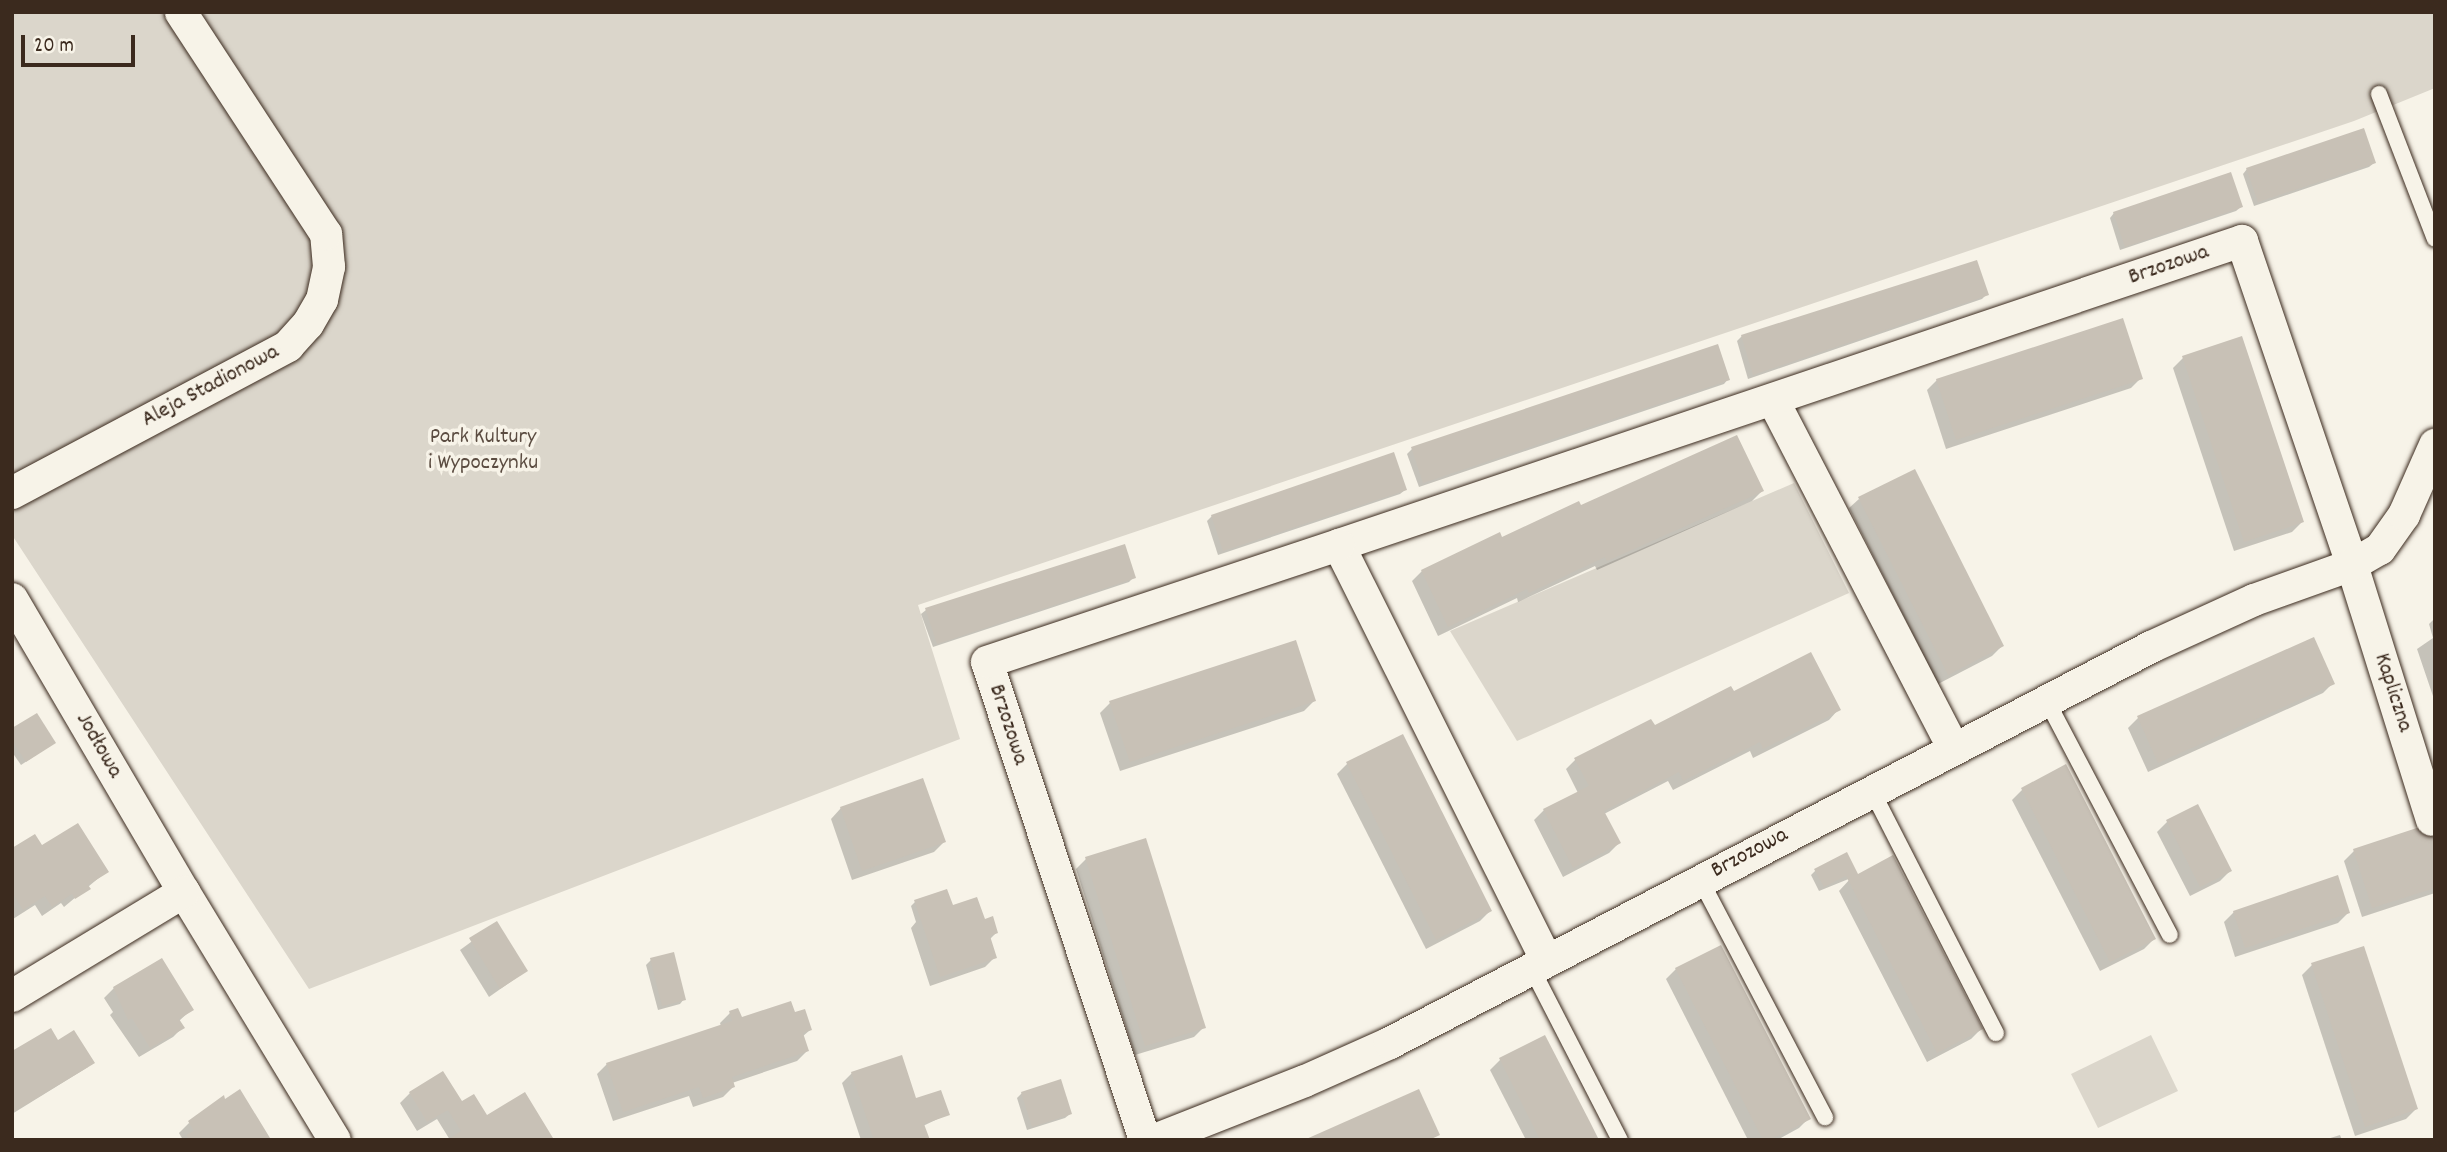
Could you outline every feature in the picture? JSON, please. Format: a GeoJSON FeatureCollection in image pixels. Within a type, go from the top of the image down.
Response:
{"type":"FeatureCollection","features":[{"type":"Feature","properties":{"kind":"street","name":"Aleja Stadionowa"},"geometry":{"type":"LineString","coordinates":[[12,493],[288,346],[322,300],[329,267],[326,234],[181,12]]}},
{"type":"Feature","properties":{"kind":"street","name":"Brzozowa"},"geometry":{"type":"LineString","coordinates":[[1145,1140],[987,662],[2242,241],[2351,565]]}},
{"type":"Feature","properties":{"kind":"street"},"geometry":{"type":"LineString","coordinates":[[1773,400],[1954,748]]}},
{"type":"Feature","properties":{"kind":"street","name":"Brzozowa"},"geometry":{"type":"LineString","coordinates":[[1155,1140],[1305,1081],[1390,1043],[1954,748],[2195,626],[2254,600],[2351,565],[2380,549],[2404,515],[2435,445]]}},
{"type":"Feature","properties":{"kind":"street"},"geometry":{"type":"LineString","coordinates":[[1339,545],[1539,965]]}},
{"type":"Feature","properties":{"kind":"street","name":"Kapliczna"},"geometry":{"type":"LineString","coordinates":[[2351,565],[2432,820]]}},
{"type":"Feature","properties":{"kind":"street","name":"Jodłowa"},"geometry":{"type":"LineString","coordinates":[[12,599],[184,892],[335,1140]]}},
{"type":"Feature","properties":{"kind":"street"},"geometry":{"type":"LineString","coordinates":[[12,996],[184,892]]}},
{"type":"Feature","properties":{"kind":"lane"},"geometry":{"type":"LineString","coordinates":[[2379,94],[2435,239]]}},
{"type":"Feature","properties":{"kind":"lane"},"geometry":{"type":"LineString","coordinates":[[2047,701],[2169,935]]}},
{"type":"Feature","properties":{"kind":"lane"},"geometry":{"type":"LineString","coordinates":[[1872,791],[1996,1033]]}},
{"type":"Feature","properties":{"kind":"lane"},"geometry":{"type":"LineString","coordinates":[[1700,880],[1825,1117]]}},
{"type":"Feature","properties":{"kind":"lane"},"geometry":{"type":"LineString","coordinates":[[1539,965],[1620,1140]]}},
{"type":"Feature","properties":{"kind":"green space","name":"Park Kultury i Wypoczynku"},"geometry":{"type":"Polygon","coordinates":[[[12,12],[2435,12],[2435,88],[2354,121],[918,605],[960,739],[309,989],[12,535],[12,12]]]}},
{"type":"Feature","properties":{"kind":"green space"},"geometry":{"type":"Polygon","coordinates":[[[1794,483],[1849,593],[1517,741],[1450,631],[1794,483]]]}},
{"type":"Feature","properties":{"kind":"green space"},"geometry":{"type":"Polygon","coordinates":[[[2151,1035],[2178,1091],[2098,1128],[2071,1074],[2151,1035]]]}},
{"type":"Feature","properties":{"kind":"building"},"geometry":{"type":"Polygon","coordinates":[[[2364,128],[2376,163],[2258,202],[2246,168],[2364,128]]]}},
{"type":"Feature","properties":{"kind":"building"},"geometry":{"type":"Polygon","coordinates":[[[2231,172],[2243,207],[2125,247],[2113,212],[2231,172]]]}},
{"type":"Feature","properties":{"kind":"building"},"geometry":{"type":"Polygon","coordinates":[[[1977,260],[1989,295],[1753,375],[1741,335],[1977,260]]]}},
{"type":"Feature","properties":{"kind":"building"},"geometry":{"type":"Polygon","coordinates":[[[2123,318],[2143,379],[1956,440],[1936,379],[2123,318]]]}},
{"type":"Feature","properties":{"kind":"building"},"geometry":{"type":"Polygon","coordinates":[[[2242,336],[2304,522],[2244,542],[2182,356],[2242,336]]]}},
{"type":"Feature","properties":{"kind":"building"},"geometry":{"type":"Polygon","coordinates":[[[1718,344],[1730,380],[1423,483],[1411,447],[1718,344]]]}},
{"type":"Feature","properties":{"kind":"building"},"geometry":{"type":"Polygon","coordinates":[[[1737,435],[1764,491],[1607,561],[1605,557],[1529,593],[1527,589],[1448,627],[1421,570],[1500,532],[1502,537],[1579,501],[1581,505],[1737,435]]]}},
{"type":"Feature","properties":{"kind":"building"},"geometry":{"type":"Polygon","coordinates":[[[1394,452],[1407,490],[1223,551],[1211,515],[1394,452]]]}},
{"type":"Feature","properties":{"kind":"building"},"geometry":{"type":"Polygon","coordinates":[[[1915,469],[2004,646],[1948,675],[1858,497],[1915,469]]]}},
{"type":"Feature","properties":{"kind":"building"},"geometry":{"type":"Polygon","coordinates":[[[1125,544],[1136,578],[937,644],[925,608],[1125,544]]]}},
{"type":"Feature","properties":{"kind":"building"},"geometry":{"type":"Polygon","coordinates":[[[2314,637],[2335,684],[2158,763],[2137,716],[2314,637]]]}},
{"type":"Feature","properties":{"kind":"building"},"geometry":{"type":"Polygon","coordinates":[[[1296,640],[1316,701],[1130,762],[1109,701],[1296,640]]]}},
{"type":"Feature","properties":{"kind":"building"},"geometry":{"type":"Polygon","coordinates":[[[1811,652],[1841,710],[1763,749],[1760,742],[1683,781],[1679,772],[1604,811],[1621,843],[1573,868],[1543,809],[1589,786],[1574,758],[1651,719],[1655,725],[1731,686],[1734,691],[1811,652]]]}},
{"type":"Feature","properties":{"kind":"building"},"geometry":{"type":"Polygon","coordinates":[[[37,713],[56,743],[26,762],[12,740],[12,728],[37,713]]]}},
{"type":"Feature","properties":{"kind":"building"},"geometry":{"type":"Polygon","coordinates":[[[1403,734],[1492,911],[1436,940],[1346,762],[1403,734]]]}},
{"type":"Feature","properties":{"kind":"building"},"geometry":{"type":"Polygon","coordinates":[[[2066,764],[2156,939],[2110,962],[2021,788],[2066,764]]]}},
{"type":"Feature","properties":{"kind":"building"},"geometry":{"type":"Polygon","coordinates":[[[923,778],[946,842],[862,871],[840,807],[923,778]]]}},
{"type":"Feature","properties":{"kind":"building"},"geometry":{"type":"Polygon","coordinates":[[[2198,804],[2232,871],[2200,887],[2166,820],[2198,804]]]}},
{"type":"Feature","properties":{"kind":"building"},"geometry":{"type":"Polygon","coordinates":[[[2435,822],[2435,888],[2372,908],[2353,849],[2435,822]]]}},
{"type":"Feature","properties":{"kind":"building"},"geometry":{"type":"Polygon","coordinates":[[[78,823],[109,872],[88,885],[91,889],[75,899],[72,894],[52,907],[45,896],[23,910],[12,892],[12,848],[35,834],[42,845],[78,823]]]}},
{"type":"Feature","properties":{"kind":"building"},"geometry":{"type":"Polygon","coordinates":[[[1146,838],[1206,1028],[1145,1046],[1085,857],[1146,838]]]}},
{"type":"Feature","properties":{"kind":"building"},"geometry":{"type":"Polygon","coordinates":[[[1847,852],[1858,874],[1893,855],[1983,1029],[1937,1053],[1846,876],[1824,887],[1814,869],[1847,852]]]}},
{"type":"Feature","properties":{"kind":"building"},"geometry":{"type":"Polygon","coordinates":[[[2338,875],[2350,913],[2245,948],[2233,911],[2338,875]]]}},
{"type":"Feature","properties":{"kind":"building"},"geometry":{"type":"Polygon","coordinates":[[[947,889],[953,905],[977,897],[985,919],[993,916],[998,933],[990,936],[997,958],[940,977],[914,900],[947,889]]]}},
{"type":"Feature","properties":{"kind":"building"},"geometry":{"type":"Polygon","coordinates":[[[497,921],[528,971],[500,989],[469,938],[497,921]]]}},
{"type":"Feature","properties":{"kind":"building"},"geometry":{"type":"Polygon","coordinates":[[[1721,945],[1811,1119],[1770,1140],[1763,1140],[1675,968],[1721,945]]]}},
{"type":"Feature","properties":{"kind":"building"},"geometry":{"type":"Polygon","coordinates":[[[2364,946],[2418,1109],[2365,1127],[2311,963],[2364,946]]]}},
{"type":"Feature","properties":{"kind":"building"},"geometry":{"type":"Polygon","coordinates":[[[674,952],[686,1000],[662,1006],[650,958],[674,952]]]}},
{"type":"Feature","properties":{"kind":"building"},"geometry":{"type":"Polygon","coordinates":[[[162,958],[194,1010],[179,1019],[185,1028],[150,1048],[132,1018],[128,1020],[113,987],[162,958]]]}},
{"type":"Feature","properties":{"kind":"building"},"geometry":{"type":"Polygon","coordinates":[[[791,1001],[795,1012],[805,1009],[812,1030],[803,1033],[809,1051],[732,1077],[735,1087],[703,1098],[699,1087],[623,1112],[606,1063],[732,1021],[729,1011],[738,1008],[742,1017],[791,1001]]]}},
{"type":"Feature","properties":{"kind":"building"},"geometry":{"type":"Polygon","coordinates":[[[51,1028],[58,1040],[74,1030],[95,1063],[12,1113],[12,1051],[51,1028]]]}},
{"type":"Feature","properties":{"kind":"building"},"geometry":{"type":"Polygon","coordinates":[[[1545,1035],[1599,1140],[1540,1140],[1499,1058],[1545,1035]]]}},
{"type":"Feature","properties":{"kind":"building"},"geometry":{"type":"Polygon","coordinates":[[[902,1055],[916,1098],[941,1090],[950,1115],[924,1124],[930,1140],[874,1140],[851,1072],[902,1055]]]}},
{"type":"Feature","properties":{"kind":"building"},"geometry":{"type":"Polygon","coordinates":[[[443,1071],[462,1101],[474,1094],[487,1115],[525,1092],[553,1138],[447,1140],[461,1131],[448,1110],[427,1122],[409,1092],[443,1071]]]}},
{"type":"Feature","properties":{"kind":"building"},"geometry":{"type":"Polygon","coordinates":[[[1061,1079],[1072,1114],[1032,1127],[1021,1092],[1061,1079]]]}},
{"type":"Feature","properties":{"kind":"building"},"geometry":{"type":"Polygon","coordinates":[[[240,1089],[270,1138],[189,1140],[186,1135],[194,1131],[188,1121],[224,1095],[225,1099],[240,1089]]]}},
{"type":"Feature","properties":{"kind":"building"},"geometry":{"type":"Polygon","coordinates":[[[1419,1089],[1440,1135],[1429,1140],[1304,1140],[1419,1089]]]}}]}
